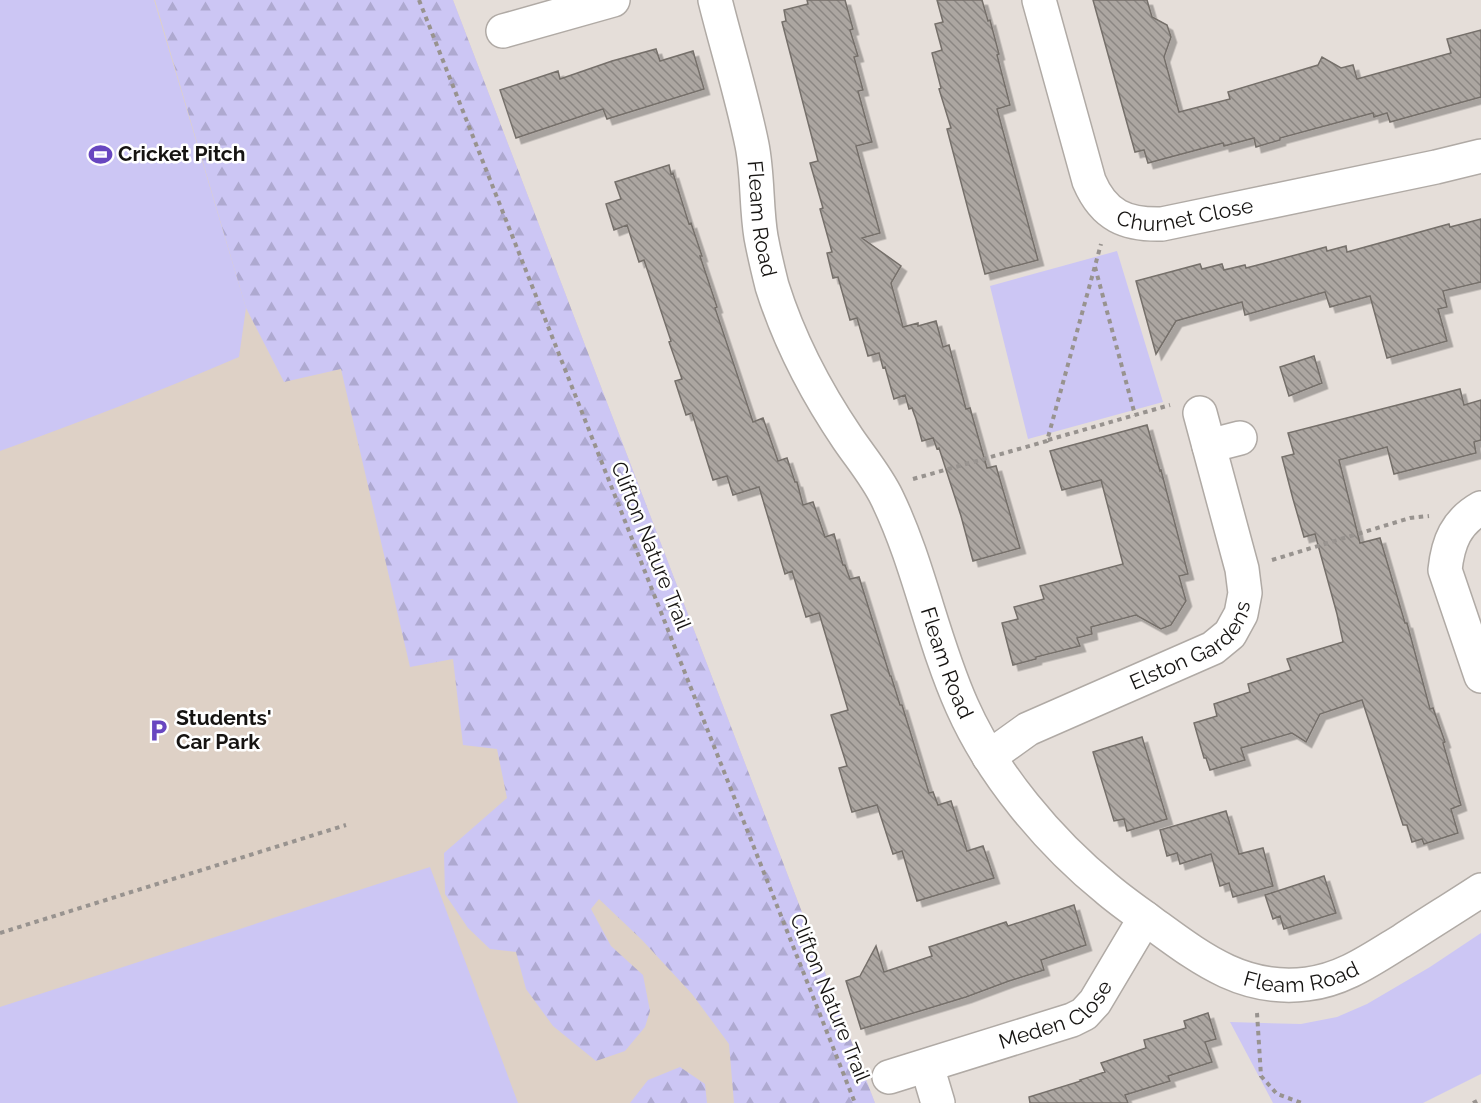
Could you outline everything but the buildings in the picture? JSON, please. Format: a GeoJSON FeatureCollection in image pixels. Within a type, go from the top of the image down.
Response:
{"type":"FeatureCollection","features":[{"type":"Feature","properties":{"kind":"street"},"geometry":{"type":"LineString","coordinates":[[503,31],[539,10],[613,0]]}},
{"type":"Feature","properties":{"kind":"street","name":"Fleam Road"},"geometry":{"type":"LineString","coordinates":[[715,0],[753,148],[761,238],[772,284],[787,326],[804,366],[847,438],[883,488],[898,520],[945,666],[963,709],[989,757],[1026,807],[1073,858],[1106,889],[1196,955],[1229,973],[1255,981],[1281,985],[1305,985],[1332,980],[1356,969],[1481,890]]}},
{"type":"Feature","properties":{"kind":"street","name":"Churnet Close"},"geometry":{"type":"LineString","coordinates":[[1039,0],[1089,181],[1095,195],[1110,212],[1124,220],[1162,224],[1481,156]]}},
{"type":"Feature","properties":{"kind":"street","name":"Elston Gardens"},"geometry":{"type":"LineString","coordinates":[[989,757],[1028,729],[1213,648],[1230,634],[1241,614],[1245,593],[1242,569],[1200,413]]}},
{"type":"Feature","properties":{"kind":"street"},"geometry":{"type":"LineString","coordinates":[[1209,446],[1240,438]]}},
{"type":"Feature","properties":{"kind":"street"},"geometry":{"type":"LineString","coordinates":[[1472,515],[1454,535],[1447,551],[1446,570],[1481,676]]}},
{"type":"Feature","properties":{"kind":"street","name":"Meden Close"},"geometry":{"type":"LineString","coordinates":[[889,1077],[1072,1020],[1084,1014],[1095,1002],[1145,918]]}},
{"type":"Feature","properties":{"kind":"street"},"geometry":{"type":"LineString","coordinates":[[927,1066],[938,1103]]}},
{"type":"Feature","properties":{"kind":"path","name":"Clifton Nature Trail"},"geometry":{"type":"LineString","coordinates":[[419,0],[855,1103]]}},
{"type":"Feature","properties":{"kind":"path"},"geometry":{"type":"LineString","coordinates":[[1047,441],[1110,212]]}},
{"type":"Feature","properties":{"kind":"path"},"geometry":{"type":"LineString","coordinates":[[1095,266],[1135,415]]}},
{"type":"Feature","properties":{"kind":"path"},"geometry":{"type":"LineString","coordinates":[[883,488],[1195,398],[1200,413]]}},
{"type":"Feature","properties":{"kind":"path"},"geometry":{"type":"LineString","coordinates":[[1242,569],[1410,518],[1449,514],[1472,515]]}},
{"type":"Feature","properties":{"kind":"path"},"geometry":{"type":"LineString","coordinates":[[0,933],[346,825]]}},
{"type":"Feature","properties":{"kind":"path"},"geometry":{"type":"LineString","coordinates":[[1255,981],[1261,1076],[1277,1094],[1302,1103]]}},
{"type":"Feature","properties":{"kind":"path"},"geometry":{"type":"LineString","coordinates":[[1473,1103],[1481,1099]]}},
{"type":"Feature","properties":{"kind":"shaded area"},"geometry":{"type":"Polygon","coordinates":[[[0,0],[453,0],[875,1103],[0,1103],[0,0]]]}},
{"type":"Feature","properties":{"kind":"green space","name":"Cricket Pitch"},"geometry":{"type":"Polygon","coordinates":[[[0,0],[154,0],[246,308],[239,357],[120,406],[0,451],[0,0]]]}},
{"type":"Feature","properties":{"kind":"green space"},"geometry":{"type":"Polygon","coordinates":[[[155,0],[453,0],[875,1103],[734,1103],[729,1044],[692,994],[642,940],[599,899],[591,909],[611,946],[643,975],[650,1011],[645,1027],[625,1051],[596,1061],[553,1026],[526,989],[516,952],[490,949],[468,928],[445,894],[444,853],[507,798],[497,749],[463,745],[453,659],[410,667],[341,369],[284,382],[246,308],[155,0]]]}},
{"type":"Feature","properties":{"kind":"green space"},"geometry":{"type":"Polygon","coordinates":[[[1117,251],[1163,402],[1028,439],[990,286],[1117,251]]]}},
{"type":"Feature","properties":{"kind":"green space"},"geometry":{"type":"Polygon","coordinates":[[[430,867],[518,1103],[0,1103],[0,1007],[430,867]]]}},
{"type":"Feature","properties":{"kind":"green space"},"geometry":{"type":"Polygon","coordinates":[[[1481,933],[1481,1074],[1423,1103],[1273,1103],[1230,1022],[1301,1024],[1337,1017],[1367,1004],[1430,967],[1481,933]]]}},
{"type":"Feature","properties":{"kind":"green space"},"geometry":{"type":"Polygon","coordinates":[[[680,1067],[705,1084],[707,1103],[630,1103],[648,1080],[680,1067]]]}},
{"type":"Feature","properties":{"kind":"place","name":"Cricket Pitch"},"geometry":{"type":"Point","coordinates":[100,154]}},
{"type":"Feature","properties":{"kind":"place","name":"Students' Car Park"},"geometry":{"type":"Point","coordinates":[158,730]}}]}
